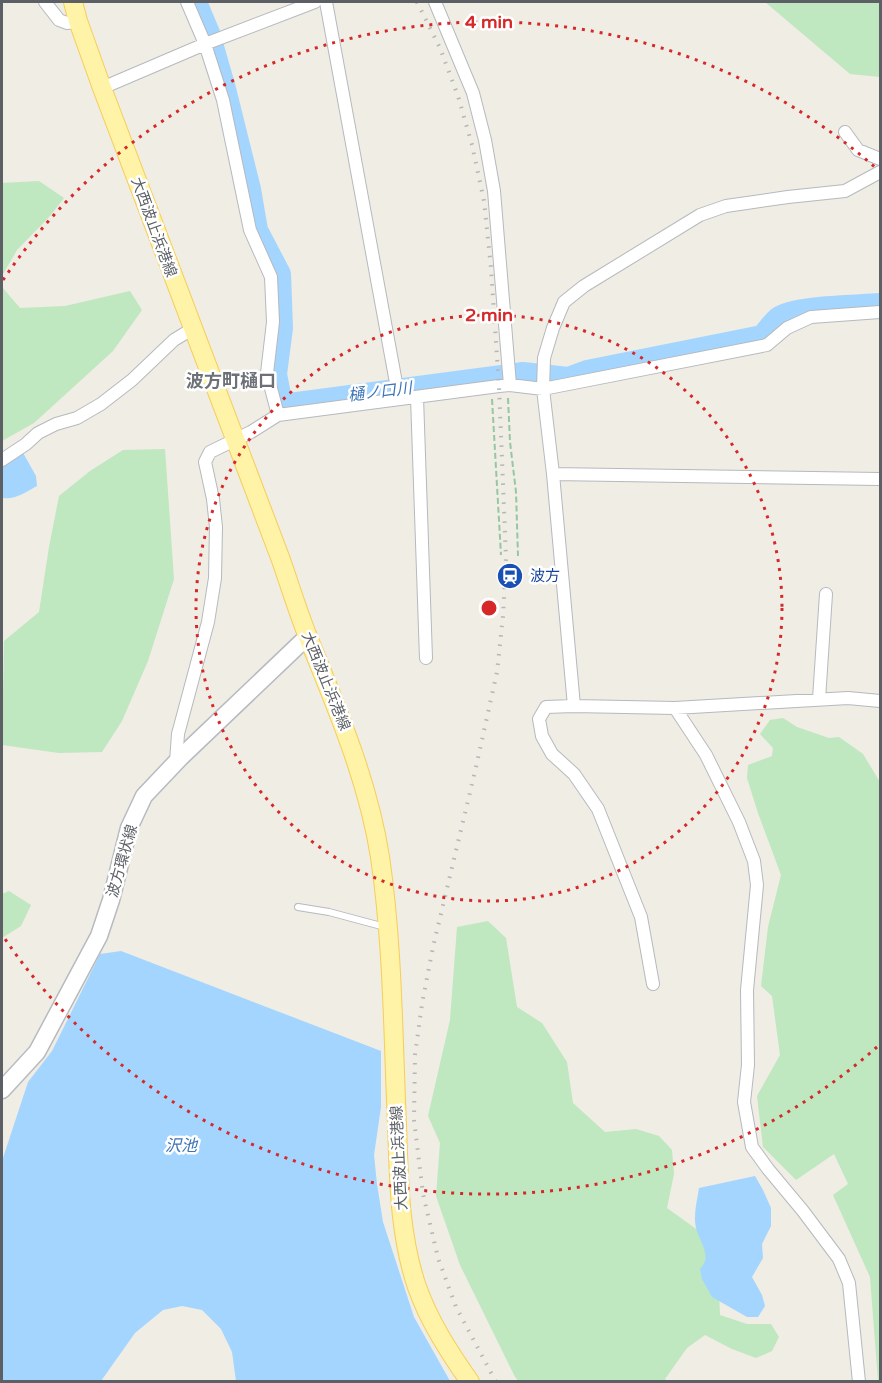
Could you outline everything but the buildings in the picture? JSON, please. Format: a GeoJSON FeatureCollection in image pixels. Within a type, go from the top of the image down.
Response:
{"type":"FeatureCollection","features":[{"type":"Feature","properties":{"kind":"main road","name":"大西波止浜港線"},"geometry":{"type":"LineString","coordinates":[[73,2],[102,88],[192,329],[350,742],[368,803],[380,855],[387,927],[402,1223],[417,1286],[427,1312],[470,1382]]}},
{"type":"Feature","properties":{"kind":"main road","name":"波方環状線"},"geometry":{"type":"LineString","coordinates":[[2,1090],[37,1052],[99,936],[111,900],[129,828],[144,796],[176,762],[308,636]]}},
{"type":"Feature","properties":{"kind":"street"},"geometry":{"type":"LineString","coordinates":[[45,2],[59,20],[67,24],[78,21]]}},
{"type":"Feature","properties":{"kind":"street"},"geometry":{"type":"LineString","coordinates":[[187,2],[205,44],[223,100],[250,230],[272,277],[273,321],[267,373],[278,415]]}},
{"type":"Feature","properties":{"kind":"street"},"geometry":{"type":"LineString","coordinates":[[102,88],[205,44],[315,2]]}},
{"type":"Feature","properties":{"kind":"street"},"geometry":{"type":"LineString","coordinates":[[326,2],[399,399]]}},
{"type":"Feature","properties":{"kind":"street"},"geometry":{"type":"LineString","coordinates":[[435,2],[473,93],[485,140],[494,191],[510,385]]}},
{"type":"Feature","properties":{"kind":"street"},"geometry":{"type":"LineString","coordinates":[[845,132],[858,150],[880,159]]}},
{"type":"Feature","properties":{"kind":"street"},"geometry":{"type":"LineString","coordinates":[[574,706],[543,389],[544,357],[564,302],[584,286],[700,215],[726,206],[845,191],[880,172]]}},
{"type":"Feature","properties":{"kind":"street"},"geometry":{"type":"LineString","coordinates":[[176,762],[178,735],[206,633],[215,578],[216,527],[205,462],[210,452],[278,415],[510,385],[543,389],[767,345],[787,328],[811,317],[880,312]]}},
{"type":"Feature","properties":{"kind":"street"},"geometry":{"type":"LineString","coordinates":[[2,460],[38,433],[56,424],[77,418],[101,404],[132,380],[174,340],[192,329]]}},
{"type":"Feature","properties":{"kind":"street"},"geometry":{"type":"LineString","coordinates":[[417,397],[426,658]]}},
{"type":"Feature","properties":{"kind":"street"},"geometry":{"type":"LineString","coordinates":[[553,474],[880,479]]}},
{"type":"Feature","properties":{"kind":"street"},"geometry":{"type":"LineString","coordinates":[[819,699],[826,594]]}},
{"type":"Feature","properties":{"kind":"street"},"geometry":{"type":"LineString","coordinates":[[653,984],[641,917],[598,809],[574,774],[552,754],[542,736],[539,719],[546,707],[675,708],[848,698],[880,701]]}},
{"type":"Feature","properties":{"kind":"street"},"geometry":{"type":"LineString","coordinates":[[675,708],[705,755],[739,822],[754,861],[757,885],[747,990],[748,1065],[744,1102],[752,1147],[839,1259],[849,1283],[859,1382]]}},
{"type":"Feature","properties":{"kind":"lane"},"geometry":{"type":"LineString","coordinates":[[298,907],[329,912],[387,927]]}},
{"type":"Feature","properties":{"kind":"path"},"geometry":{"type":"LineString","coordinates":[[510,385],[508,404],[516,492],[518,556]]}},
{"type":"Feature","properties":{"kind":"path"},"geometry":{"type":"LineString","coordinates":[[492,387],[501,555]]}},
{"type":"Feature","properties":{"kind":"green space"},"geometry":{"type":"Polygon","coordinates":[[[765,2],[880,2],[880,77],[850,74],[765,2]]]}},
{"type":"Feature","properties":{"kind":"green space"},"geometry":{"type":"Polygon","coordinates":[[[39,181],[64,198],[17,250],[2,276],[2,183],[39,181]]]}},
{"type":"Feature","properties":{"kind":"green space"},"geometry":{"type":"Polygon","coordinates":[[[2,287],[20,308],[65,306],[130,291],[142,310],[113,351],[34,423],[2,441],[2,287]]]}},
{"type":"Feature","properties":{"kind":"green space"},"geometry":{"type":"Polygon","coordinates":[[[165,449],[174,579],[148,661],[122,721],[102,752],[59,753],[2,745],[4,641],[39,612],[59,496],[90,471],[123,450],[165,449]]]}},
{"type":"Feature","properties":{"kind":"green space"},"geometry":{"type":"Polygon","coordinates":[[[783,718],[797,727],[829,738],[839,737],[863,754],[880,782],[880,1381],[878,1381],[870,1277],[833,1195],[848,1184],[834,1154],[796,1180],[763,1147],[757,1096],[780,1055],[772,996],[761,986],[768,927],[781,875],[747,778],[748,765],[772,756],[773,748],[760,734],[770,720],[783,718]]]}},
{"type":"Feature","properties":{"kind":"green space"},"geometry":{"type":"Polygon","coordinates":[[[9,891],[31,905],[21,926],[2,938],[2,894],[9,891]]]}},
{"type":"Feature","properties":{"kind":"green space"},"geometry":{"type":"Polygon","coordinates":[[[488,921],[506,938],[517,1007],[542,1023],[567,1062],[573,1103],[605,1132],[636,1129],[659,1136],[672,1150],[674,1174],[667,1208],[717,1244],[720,1315],[747,1324],[771,1324],[779,1337],[772,1351],[756,1358],[705,1335],[687,1348],[665,1379],[668,1381],[518,1381],[514,1375],[460,1265],[436,1196],[440,1143],[428,1116],[450,1020],[457,927],[488,921]]]}},
{"type":"Feature","properties":{"kind":"water"},"geometry":{"type":"Polygon","coordinates":[[[22,451],[36,476],[37,486],[16,497],[2,498],[2,462],[22,451]]]}},
{"type":"Feature","properties":{"kind":"water","name":"沢池"},"geometry":{"type":"Polygon","coordinates":[[[121,951],[381,1051],[381,1107],[374,1155],[383,1222],[414,1317],[450,1381],[236,1381],[232,1352],[221,1329],[202,1310],[182,1306],[163,1310],[135,1333],[101,1381],[2,1381],[2,1161],[28,1082],[52,1051],[100,954],[121,951]]]}},
{"type":"Feature","properties":{"kind":"water"},"geometry":{"type":"Polygon","coordinates":[[[755,1176],[771,1208],[771,1226],[762,1244],[763,1258],[752,1277],[765,1306],[758,1317],[747,1317],[712,1297],[702,1279],[700,1269],[706,1257],[696,1228],[695,1213],[699,1188],[755,1176]]]}},
{"type":"Feature","properties":{"kind":"waterway","name":"樋ノ口川"},"geometry":{"type":"LineString","coordinates":[[196,2],[209,33],[224,85],[250,189],[257,230],[280,274],[282,328],[276,374],[282,405],[523,373],[568,378],[587,371],[762,336],[778,318],[797,311],[880,304]]}},
{"type":"Feature","properties":{"kind":"railway"},"geometry":{"type":"LineString","coordinates":[[417,2],[440,48],[458,96],[472,145],[484,201],[499,386],[506,558],[497,672],[433,947],[422,1004],[415,1055],[414,1120],[423,1194],[438,1258],[456,1307],[496,1382]]}},
{"type":"Feature","properties":{"kind":"place","name":"波方"},"geometry":{"type":"Point","coordinates":[510,576]}},
{"type":"Feature","properties":{"kind":"district","name":"波方町樋口"},"geometry":{"type":"Point","coordinates":[231,381]}}]}
